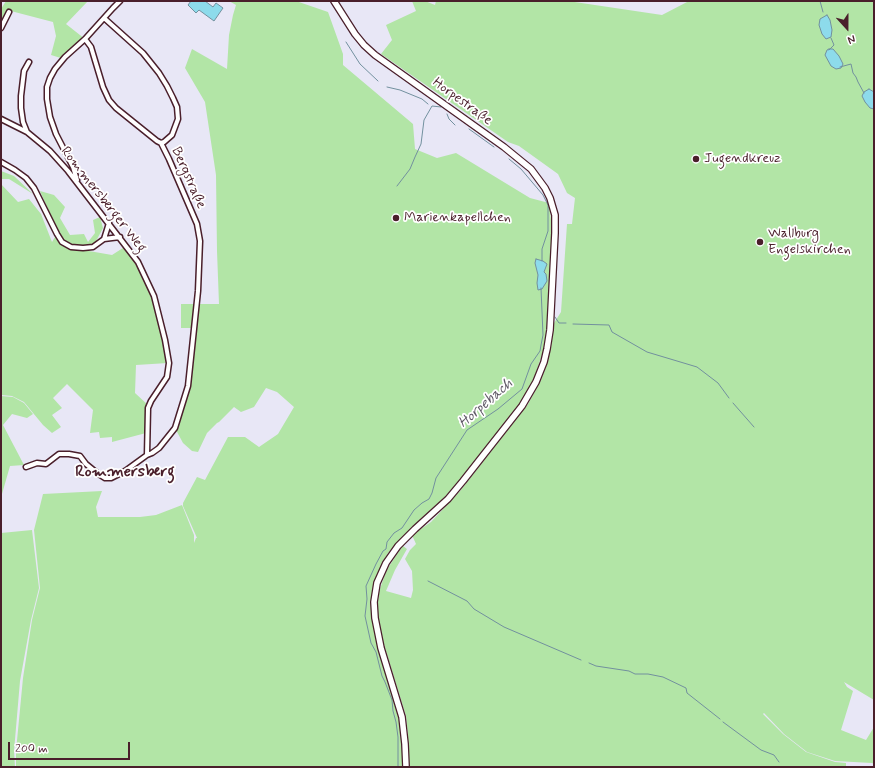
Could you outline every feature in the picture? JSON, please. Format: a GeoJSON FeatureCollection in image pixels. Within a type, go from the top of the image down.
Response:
{"type":"FeatureCollection","features":[{"type":"Feature","properties":{"kind":"street"},"geometry":{"type":"LineString","coordinates":[[78,182],[74,167],[56,134],[50,117],[47,87],[55,69],[65,57],[85,40],[120,1]]}},
{"type":"Feature","properties":{"kind":"street","name":"Horpestraße"},"geometry":{"type":"LineString","coordinates":[[334,1],[355,34],[375,55],[504,147],[531,169],[545,188],[550,198],[555,215],[556,233],[549,340],[544,362],[532,390],[522,406],[456,490],[398,546],[386,563],[377,583],[374,602],[375,618],[381,648],[402,717],[405,739],[406,767]]}},
{"type":"Feature","properties":{"kind":"street"},"geometry":{"type":"LineString","coordinates":[[1,28],[9,12]]}},
{"type":"Feature","properties":{"kind":"street"},"geometry":{"type":"LineString","coordinates":[[104,18],[143,53],[168,86],[177,108],[178,118],[172,134],[161,143]]}},
{"type":"Feature","properties":{"kind":"street","name":"Bergstraße"},"geometry":{"type":"LineString","coordinates":[[85,40],[91,47],[103,87],[109,100],[116,108],[161,143],[197,224],[200,241],[198,291],[188,386],[176,428],[159,448],[147,455]]}},
{"type":"Feature","properties":{"kind":"street"},"geometry":{"type":"LineString","coordinates":[[27,132],[23,122],[21,96],[24,71],[29,62]]}},
{"type":"Feature","properties":{"kind":"street","name":"Rommersberger Weg"},"geometry":{"type":"LineString","coordinates":[[1,119],[27,132],[50,151],[78,182],[138,262],[154,296],[169,362],[167,377],[151,400],[148,408],[147,455]]}},
{"type":"Feature","properties":{"kind":"street"},"geometry":{"type":"LineString","coordinates":[[1,162],[26,178],[34,188],[62,242],[71,247],[83,248],[93,247],[104,240],[120,238]]}},
{"type":"Feature","properties":{"kind":"street"},"geometry":{"type":"LineString","coordinates":[[104,240],[109,224]]}},
{"type":"Feature","properties":{"kind":"street"},"geometry":{"type":"LineString","coordinates":[[26,467],[37,463],[46,464],[59,454],[68,454],[80,456],[86,464],[97,473],[105,478],[111,478],[125,471],[147,455]]}},
{"type":"Feature","properties":{"kind":"green space"},"geometry":{"type":"Polygon","coordinates":[[[6,1],[88,1],[66,24],[85,39],[64,59],[51,55],[56,36],[53,22],[7,10],[1,23],[1,9],[6,1]]]}},
{"type":"Feature","properties":{"kind":"green space"},"geometry":{"type":"Polygon","coordinates":[[[229,1],[296,1],[328,12],[343,54],[343,65],[413,124],[415,149],[437,158],[456,153],[530,198],[549,203],[552,229],[549,323],[543,351],[533,382],[520,404],[461,479],[443,499],[388,553],[374,585],[372,596],[372,621],[398,716],[402,737],[402,767],[16,767],[16,751],[23,678],[32,620],[40,588],[34,530],[43,494],[102,491],[96,507],[98,517],[140,517],[156,515],[182,505],[194,535],[194,543],[197,538],[183,503],[197,477],[205,480],[228,437],[245,437],[259,447],[278,434],[294,407],[277,392],[266,388],[254,407],[241,412],[234,407],[217,423],[207,433],[198,452],[192,451],[183,443],[176,430],[180,421],[188,386],[197,304],[219,304],[216,175],[205,102],[185,68],[192,49],[227,69],[229,35],[236,5],[229,1]]]}},
{"type":"Feature","properties":{"kind":"green space"},"geometry":{"type":"Polygon","coordinates":[[[412,1],[425,1],[435,5],[436,1],[568,1],[662,15],[689,1],[874,1],[874,92],[869,89],[870,108],[874,109],[874,700],[844,682],[847,687],[853,691],[841,730],[866,740],[874,727],[874,764],[835,761],[807,752],[784,734],[764,713],[763,714],[783,734],[806,752],[835,762],[846,763],[846,767],[409,767],[406,716],[381,635],[377,610],[379,592],[386,571],[403,546],[407,549],[395,570],[386,591],[411,598],[413,590],[412,571],[405,559],[410,550],[416,544],[412,535],[431,522],[460,491],[528,404],[541,380],[551,347],[554,323],[561,312],[567,224],[572,224],[575,198],[567,193],[558,174],[519,146],[508,142],[381,54],[392,40],[386,25],[416,11],[412,1]]]}},
{"type":"Feature","properties":{"kind":"green space"},"geometry":{"type":"Polygon","coordinates":[[[1,171],[14,176],[33,194],[9,179],[1,179],[1,171]]]}},
{"type":"Feature","properties":{"kind":"green space"},"geometry":{"type":"Polygon","coordinates":[[[1,184],[18,202],[29,199],[41,214],[52,242],[58,232],[40,191],[54,195],[65,207],[60,218],[70,235],[84,234],[88,242],[95,233],[93,220],[100,217],[103,228],[89,251],[112,255],[126,246],[138,262],[151,296],[164,340],[168,363],[136,365],[135,393],[148,405],[146,433],[112,442],[112,437],[100,438],[99,432],[90,433],[93,410],[67,384],[53,398],[62,408],[52,415],[61,427],[52,433],[43,425],[24,402],[12,396],[1,395],[1,184]]]}},
{"type":"Feature","properties":{"kind":"green space"},"geometry":{"type":"Polygon","coordinates":[[[181,304],[195,304],[193,328],[181,328],[181,304]]]}},
{"type":"Feature","properties":{"kind":"green space"},"geometry":{"type":"Polygon","coordinates":[[[1,396],[13,397],[24,403],[33,414],[27,418],[12,414],[3,425],[24,465],[10,466],[2,494],[1,396]]]}},
{"type":"Feature","properties":{"kind":"green space"},"geometry":{"type":"Polygon","coordinates":[[[32,530],[39,588],[31,620],[20,681],[14,751],[15,767],[1,767],[1,533],[32,530]]]}},
{"type":"Feature","properties":{"kind":"water"},"geometry":{"type":"Polygon","coordinates":[[[191,1],[205,1],[213,7],[216,3],[223,8],[214,21],[199,10],[196,13],[188,5],[191,1]]]}},
{"type":"Feature","properties":{"kind":"water"},"geometry":{"type":"Polygon","coordinates":[[[827,15],[830,20],[832,30],[831,37],[826,39],[822,34],[819,25],[820,19],[827,15]]]}},
{"type":"Feature","properties":{"kind":"water"},"geometry":{"type":"Polygon","coordinates":[[[829,49],[833,49],[839,56],[843,64],[841,68],[836,69],[831,66],[825,55],[829,49]]]}},
{"type":"Feature","properties":{"kind":"water"},"geometry":{"type":"Polygon","coordinates":[[[869,89],[874,92],[874,109],[870,108],[862,96],[864,92],[869,89]]]}},
{"type":"Feature","properties":{"kind":"water"},"geometry":{"type":"Polygon","coordinates":[[[536,259],[547,264],[544,272],[546,274],[547,281],[542,289],[538,290],[538,275],[535,263],[536,259]]]}},
{"type":"Feature","properties":{"kind":"waterway"},"geometry":{"type":"LineString","coordinates":[[820,1],[823,12]]}},
{"type":"Feature","properties":{"kind":"waterway"},"geometry":{"type":"LineString","coordinates":[[829,50],[834,45],[831,38]]}},
{"type":"Feature","properties":{"kind":"waterway","name":"Horpebach"},"geometry":{"type":"LineString","coordinates":[[346,42],[360,64],[378,81]]}},
{"type":"Feature","properties":{"kind":"waterway"},"geometry":{"type":"LineString","coordinates":[[840,67],[851,64],[853,73],[864,93]]}},
{"type":"Feature","properties":{"kind":"waterway","name":"Horpebach"},"geometry":{"type":"LineString","coordinates":[[387,87],[400,90],[422,99],[428,104]]}},
{"type":"Feature","properties":{"kind":"waterway"},"geometry":{"type":"LineString","coordinates":[[397,186],[410,169],[421,144],[424,120],[432,106],[441,107]]}},
{"type":"Feature","properties":{"kind":"waterway","name":"Horpebach"},"geometry":{"type":"LineString","coordinates":[[447,114],[449,119],[455,125]]}},
{"type":"Feature","properties":{"kind":"waterway","name":"Horpebach"},"geometry":{"type":"LineString","coordinates":[[469,129],[494,147]]}},
{"type":"Feature","properties":{"kind":"waterway","name":"Horpebach"},"geometry":{"type":"LineString","coordinates":[[509,159],[521,169],[543,195],[548,205],[548,231],[542,249],[542,261]]}},
{"type":"Feature","properties":{"kind":"waterway","name":"Horpebach"},"geometry":{"type":"LineString","coordinates":[[398,767],[398,737],[392,700],[382,676],[376,652],[371,643],[365,616],[367,599],[366,586],[383,551],[386,549],[387,542],[394,533],[402,528],[414,510],[429,499],[436,478],[467,430],[498,409],[522,389],[531,364],[540,351],[543,335],[541,288]]}},
{"type":"Feature","properties":{"kind":"waterway"},"geometry":{"type":"LineString","coordinates":[[555,317],[559,323],[566,323]]}},
{"type":"Feature","properties":{"kind":"waterway"},"geometry":{"type":"LineString","coordinates":[[573,324],[609,325],[612,332],[647,352],[697,367],[718,383],[729,398]]}},
{"type":"Feature","properties":{"kind":"waterway"},"geometry":{"type":"LineString","coordinates":[[733,403],[754,427]]}},
{"type":"Feature","properties":{"kind":"waterway"},"geometry":{"type":"LineString","coordinates":[[428,581],[467,601],[474,609],[504,627],[581,660]]}},
{"type":"Feature","properties":{"kind":"waterway"},"geometry":{"type":"LineString","coordinates":[[589,663],[596,666],[629,671],[635,674],[648,674],[663,677],[686,688],[687,693],[720,719]]}},
{"type":"Feature","properties":{"kind":"waterway"},"geometry":{"type":"LineString","coordinates":[[723,722],[761,750],[774,755],[779,762]]}},
{"type":"Feature","properties":{"kind":"place","name":"Jugendkreuz"},"geometry":{"type":"Point","coordinates":[696,159]}},
{"type":"Feature","properties":{"kind":"place","name":"Marienkapellchen"},"geometry":{"type":"Point","coordinates":[396,218]}},
{"type":"Feature","properties":{"kind":"place","name":"Wallburg Engelskirchen"},"geometry":{"type":"Point","coordinates":[760,242]}},
{"type":"Feature","properties":{"kind":"district","name":"Rommersberg"},"geometry":{"type":"Point","coordinates":[125,473]}}]}
